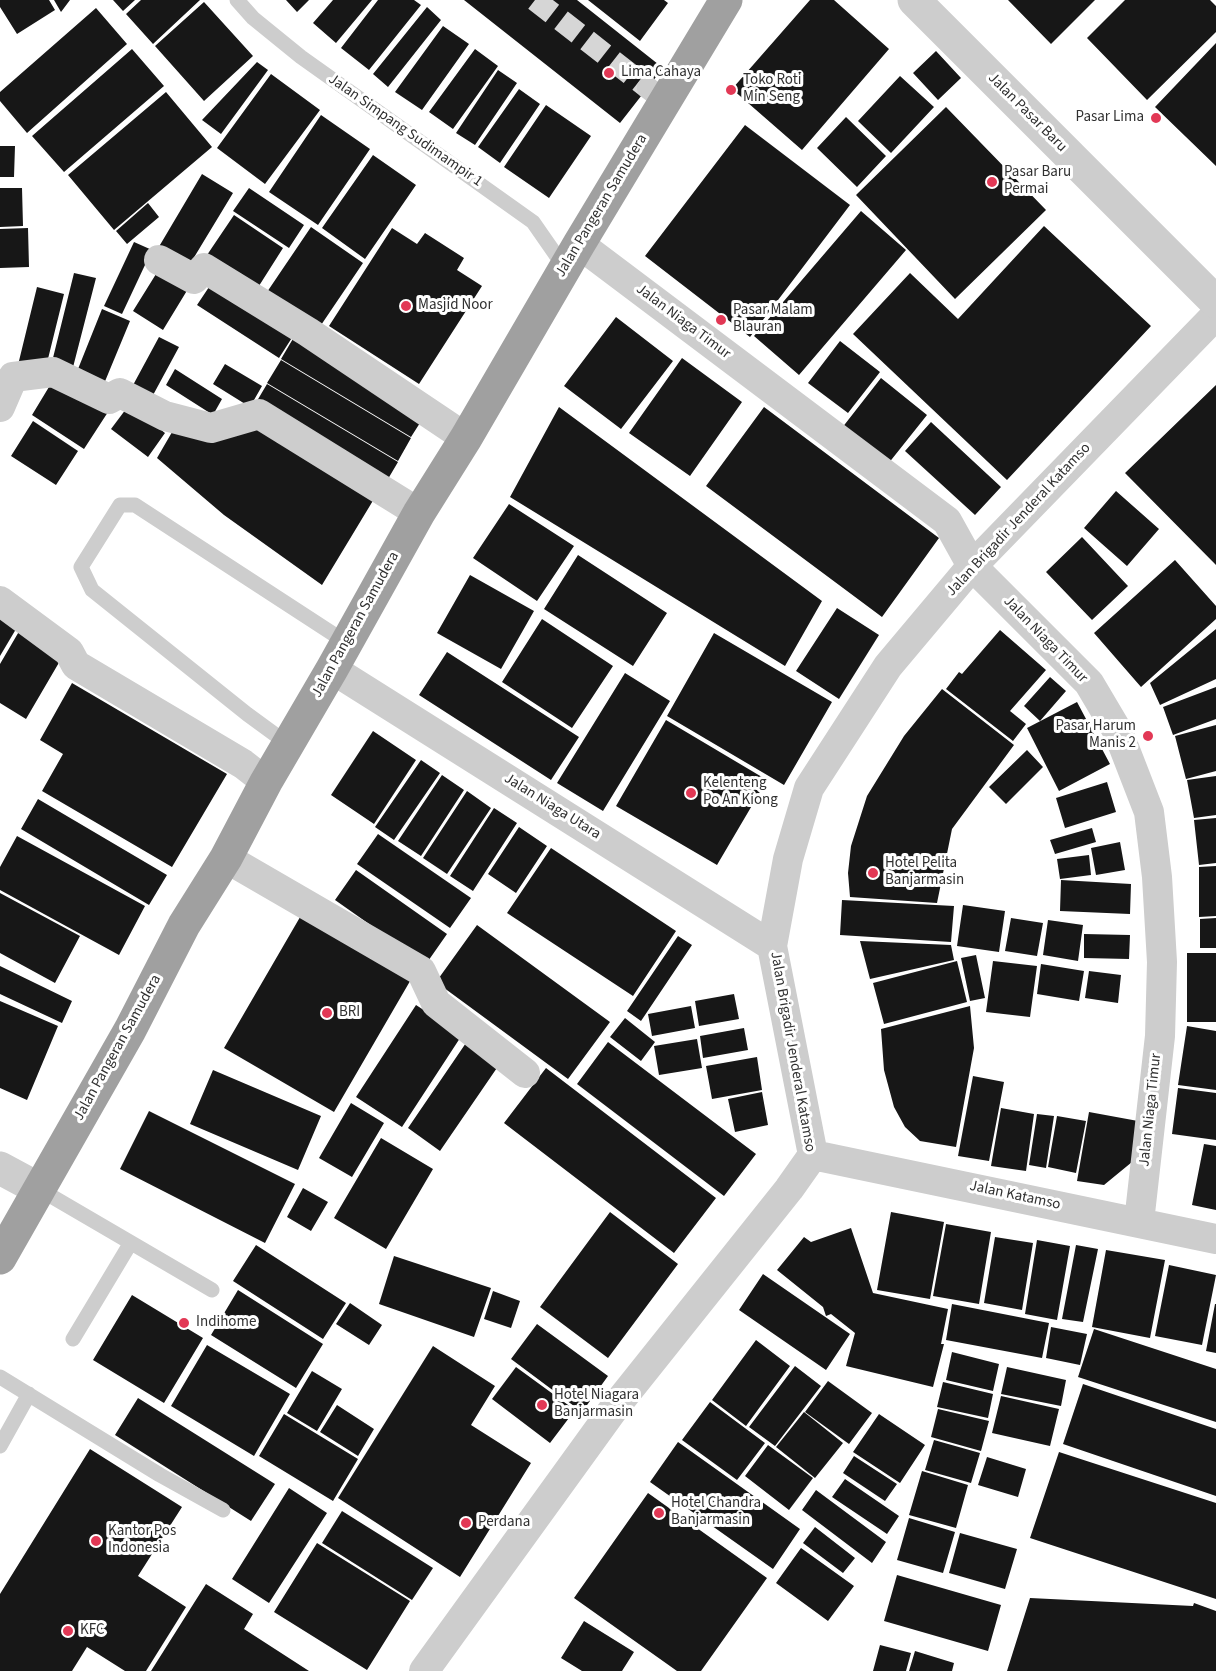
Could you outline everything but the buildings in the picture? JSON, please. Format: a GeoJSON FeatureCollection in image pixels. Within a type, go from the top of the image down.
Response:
{"type":"FeatureCollection","features":[{"type":"Feature","properties":{"kind":"highway","name":"Jalan Pangeran Samudera"},"geometry":{"type":"LineString","coordinates":[[0,1258],[130,1030],[184,925],[226,858],[266,782],[419,513],[466,438],[572,256],[657,94],[720,2]]}},
{"type":"Feature","properties":{"kind":"street","name":"Jalan Pasar Baru"},"geometry":{"type":"LineString","coordinates":[[914,0],[1216,302]]}},
{"type":"Feature","properties":{"kind":"street","name":"Jalan Niaga Timur"},"geometry":{"type":"LineString","coordinates":[[572,256],[947,521],[972,566],[1089,683],[1118,732],[1149,812],[1157,877],[1162,962],[1160,1036],[1139,1222]]}},
{"type":"Feature","properties":{"kind":"street"},"geometry":{"type":"LineString","coordinates":[[159,260],[194,279],[204,268],[308,332],[466,438]]}},
{"type":"Feature","properties":{"kind":"street","name":"Jalan Brigadir Jenderal Katamso"},"geometry":{"type":"LineString","coordinates":[[424,1671],[615,1407],[789,1189],[813,1155],[772,946],[788,859],[809,788],[888,666],[972,566],[1216,315]]}},
{"type":"Feature","properties":{"kind":"street"},"geometry":{"type":"LineString","coordinates":[[0,407],[13,376],[53,372],[109,399],[120,393],[165,416],[211,428],[259,414],[419,513]]}},
{"type":"Feature","properties":{"kind":"street"},"geometry":{"type":"LineString","coordinates":[[0,601],[69,652],[76,665],[243,764],[266,782]]}},
{"type":"Feature","properties":{"kind":"street","name":"Jalan Niaga Utara"},"geometry":{"type":"LineString","coordinates":[[339,656],[772,946]]}},
{"type":"Feature","properties":{"kind":"street"},"geometry":{"type":"LineString","coordinates":[[226,858],[422,971],[436,1003],[525,1073]]}},
{"type":"Feature","properties":{"kind":"street","name":"Jalan Katamso"},"geometry":{"type":"LineString","coordinates":[[813,1155],[1216,1239]]}},
{"type":"Feature","properties":{"kind":"street"},"geometry":{"type":"LineString","coordinates":[[0,1168],[39,1189]]}},
{"type":"Feature","properties":{"kind":"lane","name":"Jalan Simpang Sudimampir 1"},"geometry":{"type":"LineString","coordinates":[[237,0],[253,18],[301,57],[533,222],[572,256]]}},
{"type":"Feature","properties":{"kind":"lane"},"geometry":{"type":"LineString","coordinates":[[288,744],[92,590],[81,567],[120,505],[135,505],[339,656]]}},
{"type":"Feature","properties":{"kind":"lane"},"geometry":{"type":"LineString","coordinates":[[39,1189],[212,1290]]}},
{"type":"Feature","properties":{"kind":"lane"},"geometry":{"type":"LineString","coordinates":[[73,1339],[130,1244]]}},
{"type":"Feature","properties":{"kind":"lane"},"geometry":{"type":"LineString","coordinates":[[0,1377],[160,1475],[223,1510]]}},
{"type":"Feature","properties":{"kind":"lane"},"geometry":{"type":"LineString","coordinates":[[0,1446],[29,1394]]}},
{"type":"Feature","properties":{"kind":"tunnel"},"geometry":{"type":"LineString","coordinates":[[535,0],[648,88]]}},
{"type":"Feature","properties":{"kind":"place","name":"Lima Cahaya"},"geometry":{"type":"Point","coordinates":[609,73]}},
{"type":"Feature","properties":{"kind":"place","name":"Toko Roti Min Seng"},"geometry":{"type":"Point","coordinates":[731,90]}},
{"type":"Feature","properties":{"kind":"place","name":"Pasar Lima"},"geometry":{"type":"Point","coordinates":[1156,118]}},
{"type":"Feature","properties":{"kind":"place","name":"Pasar Baru Permai"},"geometry":{"type":"Point","coordinates":[992,182]}},
{"type":"Feature","properties":{"kind":"place","name":"Masjid Noor"},"geometry":{"type":"Point","coordinates":[406,306]}},
{"type":"Feature","properties":{"kind":"place","name":"Pasar Malam Blauran"},"geometry":{"type":"Point","coordinates":[721,320]}},
{"type":"Feature","properties":{"kind":"place","name":"Pasar Harum Manis 2"},"geometry":{"type":"Point","coordinates":[1148,736]}},
{"type":"Feature","properties":{"kind":"place","name":"Kelenteng Po An Kiong"},"geometry":{"type":"Point","coordinates":[691,793]}},
{"type":"Feature","properties":{"kind":"place","name":"Hotel Pelita Banjarmasin"},"geometry":{"type":"Point","coordinates":[873,873]}},
{"type":"Feature","properties":{"kind":"place","name":"BRI"},"geometry":{"type":"Point","coordinates":[327,1013]}},
{"type":"Feature","properties":{"kind":"place","name":"Indihome"},"geometry":{"type":"Point","coordinates":[184,1323]}},
{"type":"Feature","properties":{"kind":"place","name":"Hotel Niagara Banjarmasin"},"geometry":{"type":"Point","coordinates":[542,1405]}},
{"type":"Feature","properties":{"kind":"place","name":"Hotel Chandra Banjarmasin"},"geometry":{"type":"Point","coordinates":[659,1513]}},
{"type":"Feature","properties":{"kind":"place","name":"Perdana"},"geometry":{"type":"Point","coordinates":[466,1523]}},
{"type":"Feature","properties":{"kind":"place","name":"Kantor Pos Indonesia"},"geometry":{"type":"Point","coordinates":[96,1541]}},
{"type":"Feature","properties":{"kind":"place","name":"KFC"},"geometry":{"type":"Point","coordinates":[68,1631]}}]}
